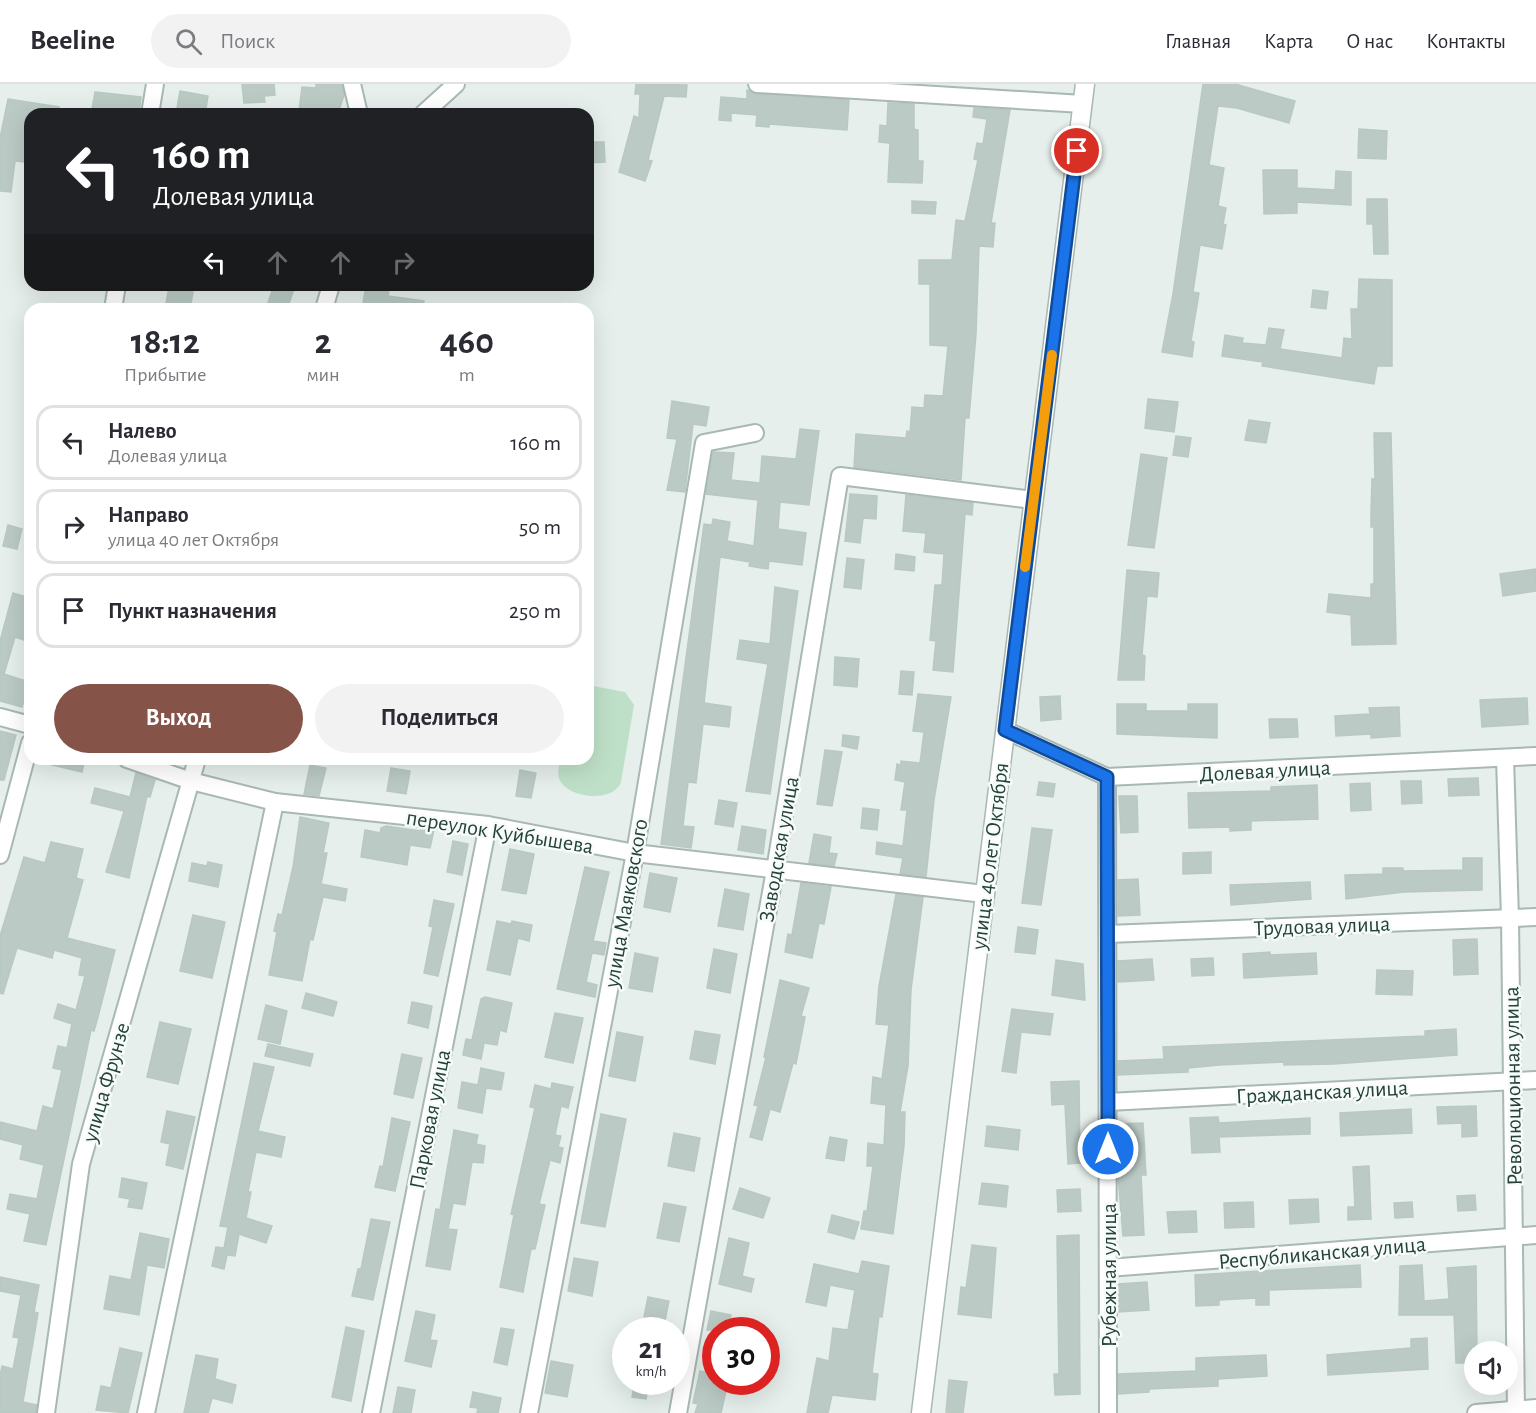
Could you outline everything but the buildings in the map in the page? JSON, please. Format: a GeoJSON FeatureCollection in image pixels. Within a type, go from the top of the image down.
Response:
{"type":"FeatureCollection","features":[{"type":"Feature","properties":{"kind":"street"},"geometry":{"type":"LineString","coordinates":[[151,108],[155,84]]}},
{"type":"Feature","properties":{"kind":"street"},"geometry":{"type":"LineString","coordinates":[[352,84],[358,108]]}},
{"type":"Feature","properties":{"kind":"street"},"geometry":{"type":"LineString","coordinates":[[430,108],[456,84]]}},
{"type":"Feature","properties":{"kind":"street"},"geometry":{"type":"LineString","coordinates":[[757,84],[1083,104]]}},
{"type":"Feature","properties":{"kind":"street","name":"улица 40 лет Октября"},"geometry":{"type":"LineString","coordinates":[[921,1413],[1085,84]]}},
{"type":"Feature","properties":{"kind":"street","name":"улица Маяковского"},"geometry":{"type":"LineString","coordinates":[[529,1413],[635,853],[704,443],[755,433]]}},
{"type":"Feature","properties":{"kind":"street","name":"Заводская улица"},"geometry":{"type":"LineString","coordinates":[[678,1413],[775,870],[840,476],[1034,500]]}},
{"type":"Feature","properties":{"kind":"street"},"geometry":{"type":"LineString","coordinates":[[0,717],[24,723]]}},
{"type":"Feature","properties":{"kind":"street","name":"Долевая улица"},"geometry":{"type":"LineString","coordinates":[[1005,730],[1107,777],[1536,756]]}},
{"type":"Feature","properties":{"kind":"street","name":"Революционная улица"},"geometry":{"type":"LineString","coordinates":[[1505,758],[1510,918],[1516,1412]]}},
{"type":"Feature","properties":{"kind":"street"},"geometry":{"type":"LineString","coordinates":[[0,855],[24,765]]}},
{"type":"Feature","properties":{"kind":"street","name":"переулок Куйбышева"},"geometry":{"type":"LineString","coordinates":[[144,765],[191,781],[275,802],[488,825],[635,853],[984,894]]}},
{"type":"Feature","properties":{"kind":"street","name":"улица Фрунзе"},"geometry":{"type":"LineString","coordinates":[[46,1413],[81,1164],[195,765]]}},
{"type":"Feature","properties":{"kind":"street","name":"Рубежная улица"},"geometry":{"type":"LineString","coordinates":[[1107,777],[1108,1413]]}},
{"type":"Feature","properties":{"kind":"street"},"geometry":{"type":"LineString","coordinates":[[146,1413],[275,802]]}},
{"type":"Feature","properties":{"kind":"street","name":"Парковая улица"},"geometry":{"type":"LineString","coordinates":[[370,1413],[488,825]]}},
{"type":"Feature","properties":{"kind":"street","name":"Трудовая улица"},"geometry":{"type":"LineString","coordinates":[[1108,934],[1536,916]]}},
{"type":"Feature","properties":{"kind":"street","name":"Гражданская улица"},"geometry":{"type":"LineString","coordinates":[[1108,1102],[1536,1080]]}},
{"type":"Feature","properties":{"kind":"street","name":"Республиканская улица"},"geometry":{"type":"LineString","coordinates":[[1108,1268],[1536,1235]]}},
{"type":"Feature","properties":{"kind":"street"},"geometry":{"type":"LineString","coordinates":[[1476,1413],[1516,1412],[1536,1408]]}},
{"type":"Feature","properties":{"kind":"green space"},"geometry":{"type":"Polygon","coordinates":[[[594,686],[625,692],[634,705],[621,782],[616,789],[599,796],[579,794],[563,785],[558,776],[559,765],[594,765],[594,686]]]}},
{"type":"Feature","properties":{"kind":"slow traffic"},"geometry":{"type":"LineString","coordinates":[[1025,567],[1052,355]]}},
{"type":"Feature","properties":{"kind":"route"},"geometry":{"type":"LineString","coordinates":[[1077,151],[1005,730],[1107,777],[1108,1149]]}}]}
